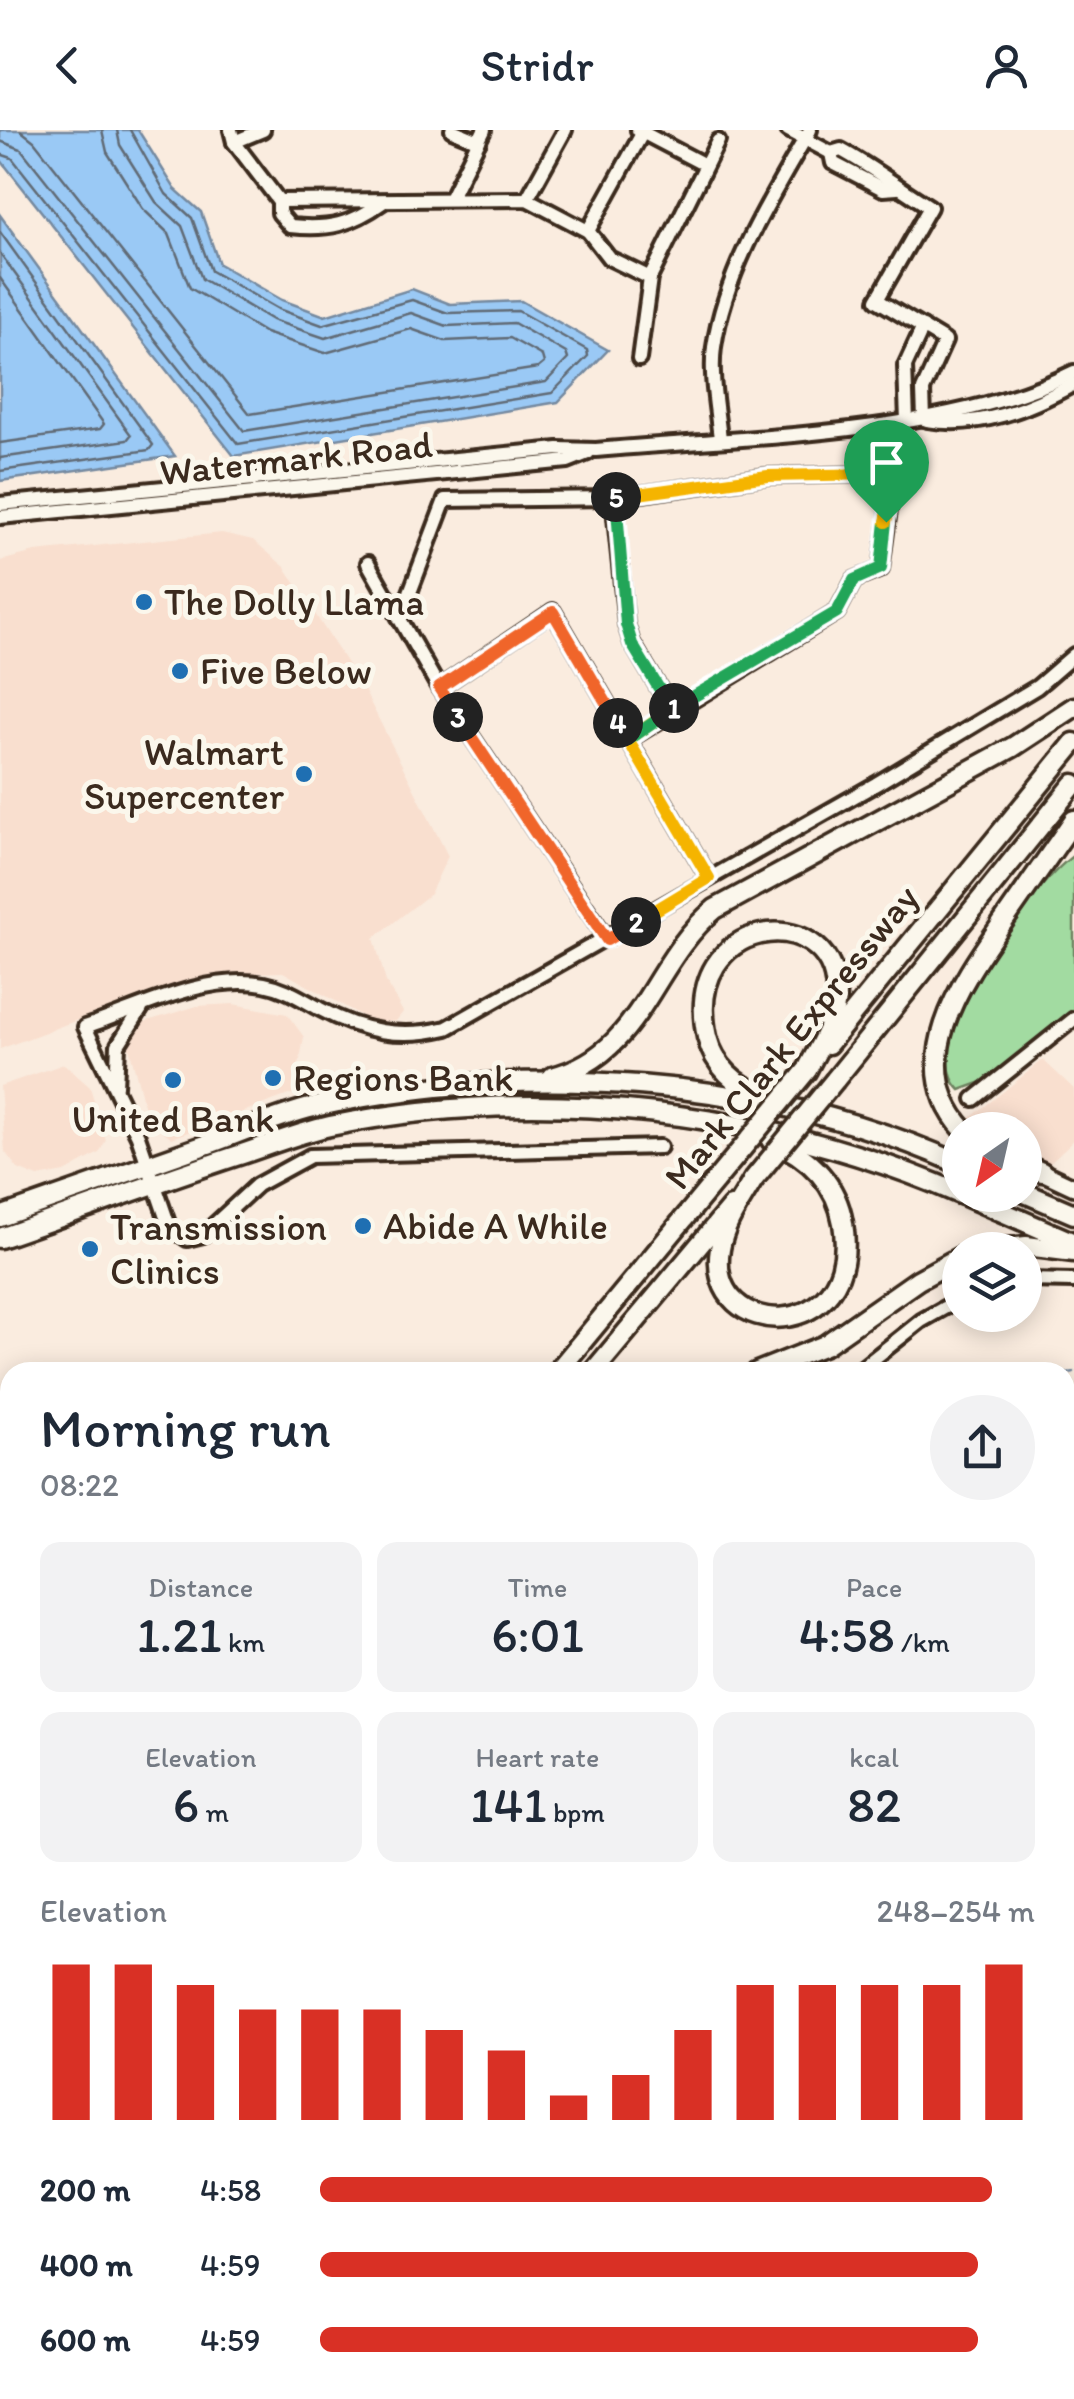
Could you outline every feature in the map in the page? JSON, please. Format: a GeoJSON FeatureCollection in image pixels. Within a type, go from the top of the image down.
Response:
{"type":"FeatureCollection","features":[{"type":"Feature","properties":{"kind":"highway"},"geometry":{"type":"LineString","coordinates":[[524,1084],[574,1070],[610,1049],[641,1009],[676,946],[715,908],[1013,746],[1074,707]]}},
{"type":"Feature","properties":{"kind":"highway","name":"Mark Clark Expressway"},"geometry":{"type":"LineString","coordinates":[[566,1362],[1074,742]]}},
{"type":"Feature","properties":{"kind":"highway","name":"Mark Clark Expressway"},"geometry":{"type":"LineString","coordinates":[[601,1362],[836,1080],[1074,784]]}},
{"type":"Feature","properties":{"kind":"highway"},"geometry":{"type":"LineString","coordinates":[[950,1112],[939,1061],[946,1014],[962,982],[1074,820]]}},
{"type":"Feature","properties":{"kind":"highway"},"geometry":{"type":"LineString","coordinates":[[807,1070],[832,1016],[834,978],[823,958],[798,938],[768,932],[746,935],[723,955],[706,994],[708,1037],[724,1070],[758,1093],[876,1123],[942,1156]]}},
{"type":"Feature","properties":{"kind":"highway"},"geometry":{"type":"LineString","coordinates":[[0,1238],[312,1108],[406,1094],[586,1082],[751,1098],[934,1152]]}},
{"type":"Feature","properties":{"kind":"highway"},"geometry":{"type":"LineString","coordinates":[[0,1218],[326,1127],[412,1113],[598,1106],[823,1142],[942,1187]]}},
{"type":"Feature","properties":{"kind":"highway"},"geometry":{"type":"LineString","coordinates":[[744,1127],[801,1156],[835,1195],[845,1232],[842,1268],[830,1294],[810,1313],[786,1319],[752,1312],[733,1300],[720,1278],[723,1238],[754,1180]]}},
{"type":"Feature","properties":{"kind":"highway"},"geometry":{"type":"LineString","coordinates":[[1042,1200],[1074,1214]]}},
{"type":"Feature","properties":{"kind":"highway"},"geometry":{"type":"LineString","coordinates":[[1003,1212],[1074,1243]]}},
{"type":"Feature","properties":{"kind":"highway"},"geometry":{"type":"LineString","coordinates":[[1042,1248],[1074,1252]]}},
{"type":"Feature","properties":{"kind":"highway"},"geometry":{"type":"LineString","coordinates":[[784,1362],[825,1346],[942,1267]]}},
{"type":"Feature","properties":{"kind":"main road"},"geometry":{"type":"LineString","coordinates":[[1042,1173],[1074,1186]]}},
{"type":"Feature","properties":{"kind":"street"},"geometry":{"type":"LineString","coordinates":[[263,130],[232,136],[279,200],[278,214],[290,226],[318,229],[353,224],[383,202]]}},
{"type":"Feature","properties":{"kind":"street"},"geometry":{"type":"LineString","coordinates":[[451,197],[482,136],[452,130]]}},
{"type":"Feature","properties":{"kind":"street"},"geometry":{"type":"LineString","coordinates":[[528,199],[566,130]]}},
{"type":"Feature","properties":{"kind":"street"},"geometry":{"type":"LineString","coordinates":[[788,130],[808,135],[831,153],[834,163],[866,181],[883,190],[897,188],[930,207],[877,300],[945,341],[924,390],[924,420]]}},
{"type":"Feature","properties":{"kind":"street"},"geometry":{"type":"LineString","coordinates":[[588,231],[641,131],[705,165]]}},
{"type":"Feature","properties":{"kind":"street"},"geometry":{"type":"LineString","coordinates":[[720,438],[714,350],[722,310],[750,240],[808,135]]}},
{"type":"Feature","properties":{"kind":"street"},"geometry":{"type":"LineString","coordinates":[[639,359],[650,278],[718,141]]}},
{"type":"Feature","properties":{"kind":"street"},"geometry":{"type":"LineString","coordinates":[[279,200],[528,199],[588,231],[609,258],[650,278]]}},
{"type":"Feature","properties":{"kind":"street"},"geometry":{"type":"LineString","coordinates":[[907,421],[904,366],[923,327]]}},
{"type":"Feature","properties":{"kind":"street","name":"Watermark Road"},"geometry":{"type":"LineString","coordinates":[[0,504],[558,449],[596,450],[924,420],[1030,394],[1074,372]]}},
{"type":"Feature","properties":{"kind":"street","name":"Watermark Road"},"geometry":{"type":"LineString","coordinates":[[924,420],[947,424],[1001,417],[1074,384]]}},
{"type":"Feature","properties":{"kind":"street","name":"Watermark Road"},"geometry":{"type":"LineString","coordinates":[[0,518],[568,461],[596,450]]}},
{"type":"Feature","properties":{"kind":"street"},"geometry":{"type":"LineString","coordinates":[[409,596],[445,500],[613,498],[768,476],[878,474],[892,488],[881,568],[854,580],[837,612],[628,740]]}},
{"type":"Feature","properties":{"kind":"street"},"geometry":{"type":"LineString","coordinates":[[613,498],[626,624],[632,644],[672,710]]}},
{"type":"Feature","properties":{"kind":"street"},"geometry":{"type":"LineString","coordinates":[[368,563],[439,688],[607,940]]}},
{"type":"Feature","properties":{"kind":"street"},"geometry":{"type":"LineString","coordinates":[[439,688],[553,612],[709,878]]}},
{"type":"Feature","properties":{"kind":"street"},"geometry":{"type":"LineString","coordinates":[[660,1147],[310,1156],[257,1185],[196,1239],[174,1233],[116,1091],[85,1027],[200,988],[261,983],[292,991],[366,1030],[416,1035],[446,1028],[607,940],[1026,694],[1074,656]]}},
{"type":"Feature","properties":{"kind":"street"},"geometry":{"type":"LineString","coordinates":[[116,1091],[118,1045],[143,1007]]}},
{"type":"Feature","properties":{"kind":"street"},"geometry":{"type":"LineString","coordinates":[[974,1099],[1074,1019]]}},
{"type":"Feature","properties":{"kind":"street"},"geometry":{"type":"LineString","coordinates":[[1042,1280],[1074,1281]]}},
{"type":"Feature","properties":{"kind":"street"},"geometry":{"type":"LineString","coordinates":[[870,1362],[942,1309]]}},
{"type":"Feature","properties":{"kind":"shaded area"},"geometry":{"type":"Polygon","coordinates":[[[222,533],[253,540],[285,567],[364,690],[448,856],[430,894],[374,938],[386,982],[403,1012],[396,1021],[373,1022],[283,972],[223,974],[104,1010],[0,1049],[0,561],[35,552],[222,533]]]}},
{"type":"Feature","properties":{"kind":"shaded area"},"geometry":{"type":"Polygon","coordinates":[[[233,1004],[287,1014],[304,1037],[294,1093],[172,1138],[154,1125],[145,1109],[129,1047],[131,1031],[144,1022],[197,1006],[233,1004]]]}},
{"type":"Feature","properties":{"kind":"shaded area"},"geometry":{"type":"Polygon","coordinates":[[[1043,1060],[1074,1089],[1074,1140],[1047,1165],[1042,1165],[1042,1112],[978,1112],[1043,1060]]]}},
{"type":"Feature","properties":{"kind":"shaded area"},"geometry":{"type":"Polygon","coordinates":[[[64,1064],[90,1087],[106,1140],[99,1153],[65,1172],[38,1177],[18,1169],[5,1152],[0,1086],[64,1064]]]}},
{"type":"Feature","properties":{"kind":"green space"},"geometry":{"type":"Polygon","coordinates":[[[1074,855],[1074,1013],[993,1078],[960,1090],[949,1068],[952,1038],[964,1003],[1007,930],[1055,871],[1074,855]]]}},
{"type":"Feature","properties":{"kind":"water"},"geometry":{"type":"Polygon","coordinates":[[[0,130],[138,130],[175,189],[201,212],[219,264],[282,300],[325,316],[412,289],[450,304],[521,301],[608,350],[558,402],[234,456],[0,159],[0,130]]]}},
{"type":"Feature","properties":{"kind":"water"},"geometry":{"type":"Polygon","coordinates":[[[0,215],[175,456],[0,481],[0,215]]]}},
{"type":"Feature","properties":{"kind":"place","name":"The Dolly Llama"},"geometry":{"type":"Point","coordinates":[144,602]}},
{"type":"Feature","properties":{"kind":"place","name":"Five Below"},"geometry":{"type":"Point","coordinates":[180,671]}},
{"type":"Feature","properties":{"kind":"place","name":"Walmart Supercenter"},"geometry":{"type":"Point","coordinates":[304,774]}},
{"type":"Feature","properties":{"kind":"place","name":"Regions Bank"},"geometry":{"type":"Point","coordinates":[273,1078]}},
{"type":"Feature","properties":{"kind":"place","name":"United Bank"},"geometry":{"type":"Point","coordinates":[173,1080]}},
{"type":"Feature","properties":{"kind":"place","name":"Abide A While"},"geometry":{"type":"Point","coordinates":[363,1226]}},
{"type":"Feature","properties":{"kind":"place","name":"Transmission Clinics"},"geometry":{"type":"Point","coordinates":[90,1249]}},
{"type":"Feature","properties":{"kind":"route"},"geometry":{"type":"LineString","coordinates":[[886,522],[881,568],[854,580],[837,612],[628,740],[709,878],[607,940],[439,688],[553,612],[628,740],[672,710],[632,644],[626,624],[613,498],[768,476],[878,474],[892,488],[886,522]]}}]}
